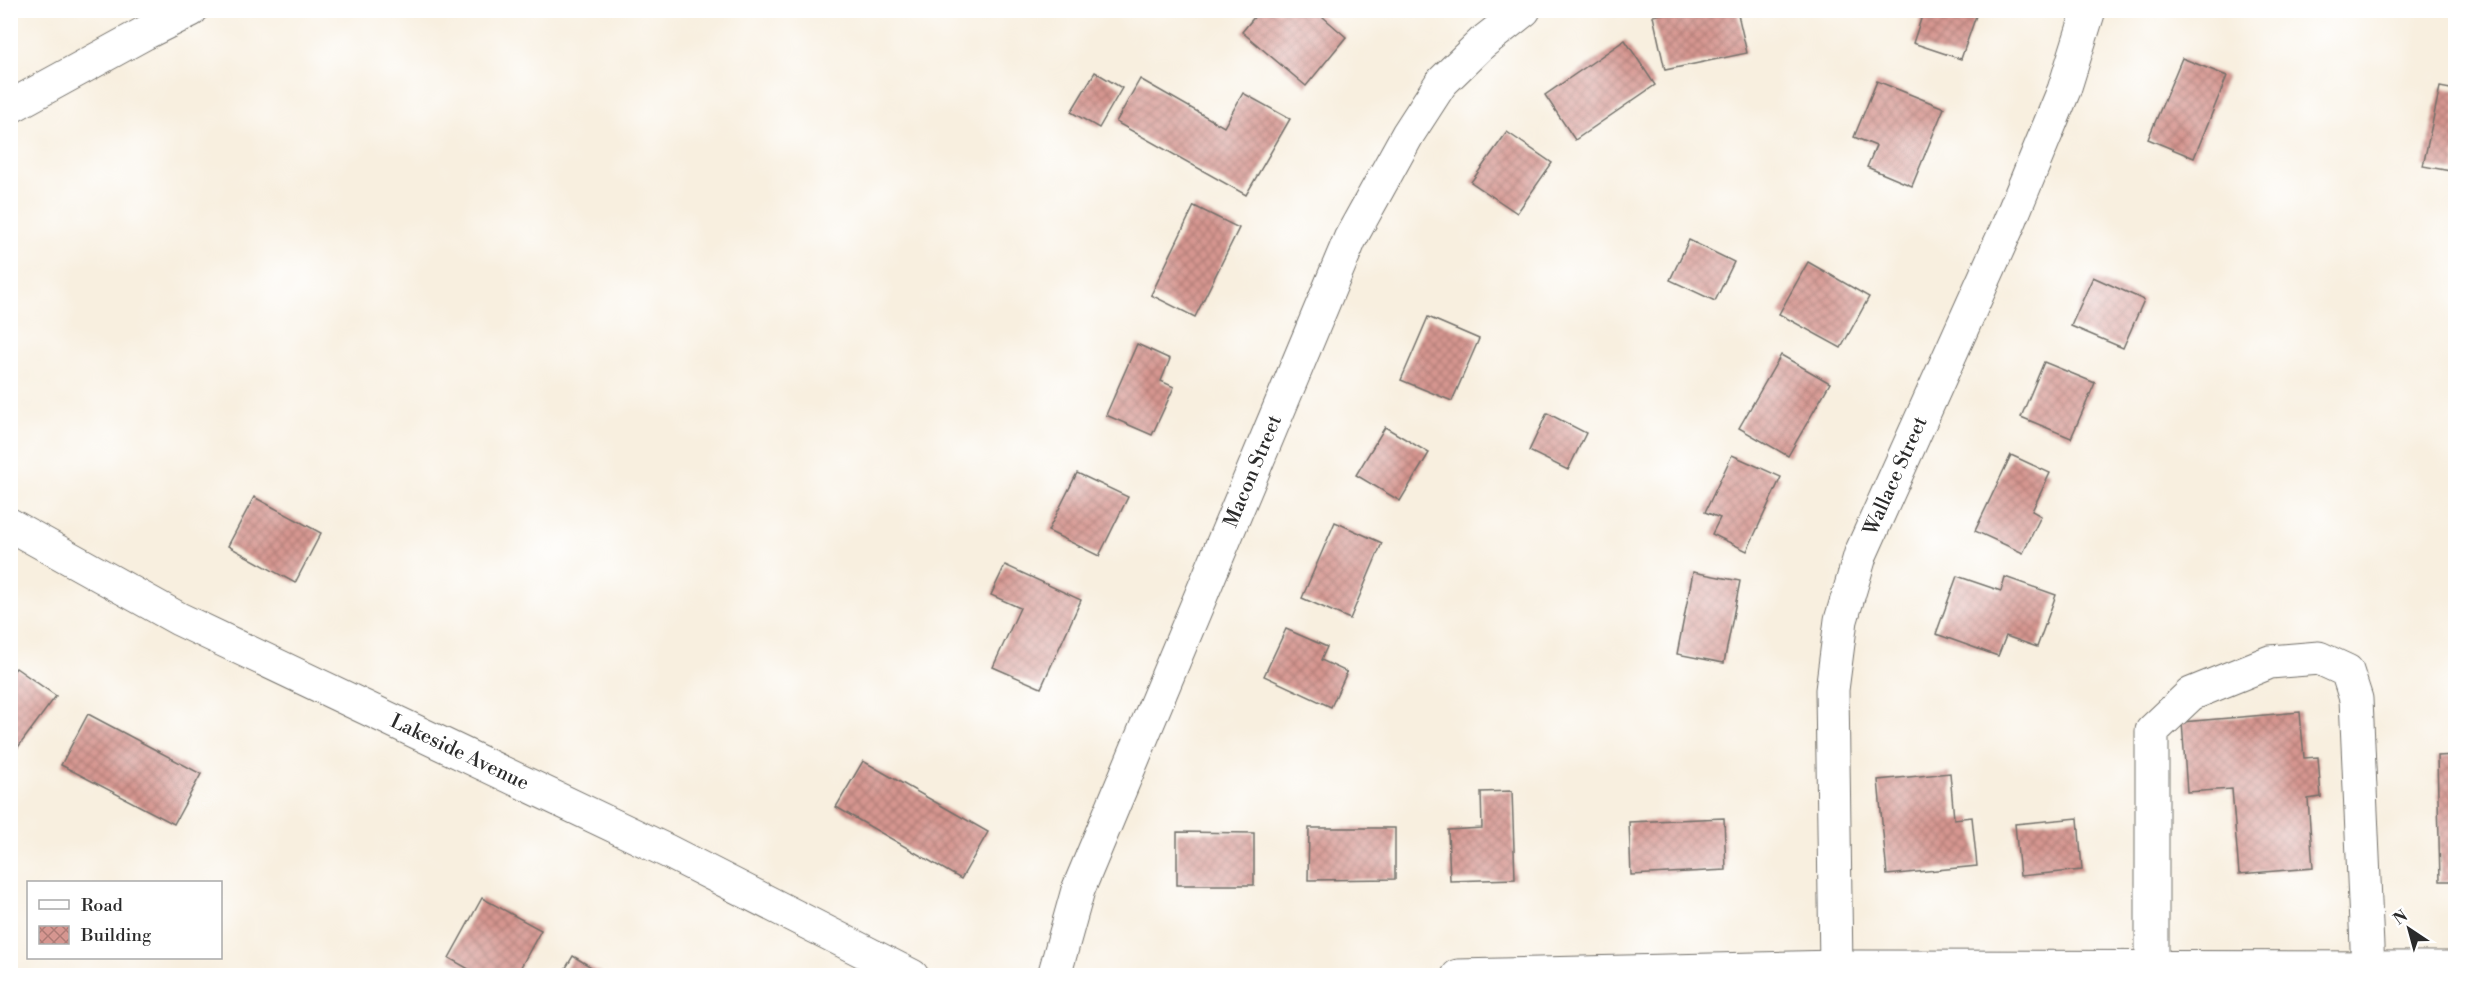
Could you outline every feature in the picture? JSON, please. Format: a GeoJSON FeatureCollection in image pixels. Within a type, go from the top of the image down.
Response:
{"type":"FeatureCollection","features":[{"type":"Feature","properties":{"kind":"street"},"geometry":{"type":"LineString","coordinates":[[10,107],[191,10]]}},
{"type":"Feature","properties":{"kind":"street","name":"Macon Street"},"geometry":{"type":"LineString","coordinates":[[1054,975],[1078,890],[1350,238],[1408,134],[1441,83],[1482,43],[1524,10]]}},
{"type":"Feature","properties":{"kind":"street","name":"Wallace Street"},"geometry":{"type":"LineString","coordinates":[[1836,967],[1832,690],[1841,620],[1861,553],[2007,228],[2064,90],[2089,10]]}},
{"type":"Feature","properties":{"kind":"street","name":"Lakeside Avenue"},"geometry":{"type":"LineString","coordinates":[[10,525],[189,624],[667,851],[912,975]]}},
{"type":"Feature","properties":{"kind":"street"},"geometry":{"type":"LineString","coordinates":[[2152,968],[2152,731],[2191,694],[2270,662],[2319,658],[2347,671],[2356,699],[2368,969]]}},
{"type":"Feature","properties":{"kind":"street"},"geometry":{"type":"LineString","coordinates":[[1458,975],[1836,967],[2456,968]]}},
{"type":"Feature","properties":{"kind":"building"},"geometry":{"type":"Polygon","coordinates":[[[1260,10],[1315,10],[1346,37],[1306,86],[1242,32],[1260,10]]]}},
{"type":"Feature","properties":{"kind":"building"},"geometry":{"type":"Polygon","coordinates":[[[1679,10],[1737,10],[1747,53],[1665,70],[1653,16],[1679,10]]]}},
{"type":"Feature","properties":{"kind":"building"},"geometry":{"type":"Polygon","coordinates":[[[1924,10],[1978,10],[1961,59],[1913,43],[1924,10]]]}},
{"type":"Feature","properties":{"kind":"building"},"geometry":{"type":"Polygon","coordinates":[[[1625,40],[1655,85],[1575,140],[1545,95],[1625,40]]]}},
{"type":"Feature","properties":{"kind":"building"},"geometry":{"type":"Polygon","coordinates":[[[2182,58],[2227,76],[2194,158],[2148,139],[2182,58]]]}},
{"type":"Feature","properties":{"kind":"building"},"geometry":{"type":"Polygon","coordinates":[[[1095,72],[1122,88],[1099,128],[1071,112],[1095,72]]]}},
{"type":"Feature","properties":{"kind":"building"},"geometry":{"type":"Polygon","coordinates":[[[1140,79],[1224,127],[1243,93],[1290,119],[1246,195],[1116,122],[1140,79]]]}},
{"type":"Feature","properties":{"kind":"building"},"geometry":{"type":"Polygon","coordinates":[[[1877,81],[1944,108],[1912,186],[1867,167],[1876,146],[1854,137],[1877,81]]]}},
{"type":"Feature","properties":{"kind":"building"},"geometry":{"type":"Polygon","coordinates":[[[2440,87],[2456,90],[2456,172],[2423,166],[2440,87]]]}},
{"type":"Feature","properties":{"kind":"building"},"geometry":{"type":"Polygon","coordinates":[[[1507,132],[1552,163],[1517,213],[1471,182],[1507,132]]]}},
{"type":"Feature","properties":{"kind":"building"},"geometry":{"type":"Polygon","coordinates":[[[1194,206],[1239,228],[1195,317],[1151,295],[1194,206]]]}},
{"type":"Feature","properties":{"kind":"building"},"geometry":{"type":"Polygon","coordinates":[[[1689,240],[1734,262],[1715,301],[1670,280],[1689,240]]]}},
{"type":"Feature","properties":{"kind":"building"},"geometry":{"type":"Polygon","coordinates":[[[1808,262],[1869,297],[1841,348],[1779,314],[1808,262]]]}},
{"type":"Feature","properties":{"kind":"building"},"geometry":{"type":"Polygon","coordinates":[[[2093,277],[2144,300],[2123,348],[2071,326],[2093,277]]]}},
{"type":"Feature","properties":{"kind":"building"},"geometry":{"type":"Polygon","coordinates":[[[1428,317],[1479,339],[1452,401],[1401,380],[1428,317]]]}},
{"type":"Feature","properties":{"kind":"building"},"geometry":{"type":"Polygon","coordinates":[[[1137,344],[1170,359],[1161,381],[1174,387],[1152,435],[1106,415],[1137,344]]]}},
{"type":"Feature","properties":{"kind":"building"},"geometry":{"type":"Polygon","coordinates":[[[1781,355],[1830,383],[1788,456],[1739,428],[1781,355]]]}},
{"type":"Feature","properties":{"kind":"building"},"geometry":{"type":"Polygon","coordinates":[[[2044,362],[2095,383],[2071,438],[2021,417],[2044,362]]]}},
{"type":"Feature","properties":{"kind":"building"},"geometry":{"type":"Polygon","coordinates":[[[1547,413],[1586,433],[1568,470],[1529,451],[1547,413]]]}},
{"type":"Feature","properties":{"kind":"building"},"geometry":{"type":"Polygon","coordinates":[[[1385,427],[1429,453],[1400,501],[1356,475],[1385,427]]]}},
{"type":"Feature","properties":{"kind":"building"},"geometry":{"type":"Polygon","coordinates":[[[1732,455],[1781,477],[1747,551],[1712,534],[1720,518],[1705,512],[1732,455]]]}},
{"type":"Feature","properties":{"kind":"building"},"geometry":{"type":"Polygon","coordinates":[[[2011,455],[2050,473],[2032,511],[2041,516],[2023,553],[1975,531],[2011,455]]]}},
{"type":"Feature","properties":{"kind":"building"},"geometry":{"type":"Polygon","coordinates":[[[1077,473],[1128,497],[1099,556],[1048,531],[1077,473]]]}},
{"type":"Feature","properties":{"kind":"building"},"geometry":{"type":"Polygon","coordinates":[[[254,497],[321,533],[295,583],[228,546],[254,497]]]}},
{"type":"Feature","properties":{"kind":"building"},"geometry":{"type":"Polygon","coordinates":[[[1335,522],[1382,543],[1350,619],[1302,598],[1335,522]]]}},
{"type":"Feature","properties":{"kind":"building"},"geometry":{"type":"Polygon","coordinates":[[[1005,565],[1081,600],[1041,688],[993,667],[1020,608],[991,595],[1005,565]]]}},
{"type":"Feature","properties":{"kind":"building"},"geometry":{"type":"Polygon","coordinates":[[[1693,572],[1740,581],[1724,663],[1677,654],[1693,572]]]}},
{"type":"Feature","properties":{"kind":"building"},"geometry":{"type":"Polygon","coordinates":[[[1957,576],[2001,591],[2005,577],[2056,595],[2037,647],[2006,636],[1998,656],[1936,634],[1957,576]]]}},
{"type":"Feature","properties":{"kind":"building"},"geometry":{"type":"Polygon","coordinates":[[[1286,629],[1327,647],[1321,660],[1347,672],[1331,707],[1264,676],[1286,629]]]}},
{"type":"Feature","properties":{"kind":"building"},"geometry":{"type":"Polygon","coordinates":[[[16,668],[56,696],[10,758],[10,675],[16,668]]]}},
{"type":"Feature","properties":{"kind":"building"},"geometry":{"type":"Polygon","coordinates":[[[2300,712],[2304,758],[2318,757],[2321,797],[2308,799],[2313,868],[2239,874],[2232,789],[2187,792],[2182,722],[2300,712]]]}},
{"type":"Feature","properties":{"kind":"building"},"geometry":{"type":"Polygon","coordinates":[[[88,714],[201,774],[174,824],[61,765],[88,714]]]}},
{"type":"Feature","properties":{"kind":"building"},"geometry":{"type":"Polygon","coordinates":[[[2456,755],[2456,881],[2440,881],[2437,756],[2456,755]]]}},
{"type":"Feature","properties":{"kind":"building"},"geometry":{"type":"Polygon","coordinates":[[[863,761],[988,832],[961,879],[836,807],[863,761]]]}},
{"type":"Feature","properties":{"kind":"building"},"geometry":{"type":"Polygon","coordinates":[[[1950,773],[1954,819],[1972,817],[1977,866],[1887,875],[1878,780],[1950,773]]]}},
{"type":"Feature","properties":{"kind":"building"},"geometry":{"type":"Polygon","coordinates":[[[1512,791],[1515,879],[1450,881],[1448,830],[1482,828],[1481,792],[1512,791]]]}},
{"type":"Feature","properties":{"kind":"building"},"geometry":{"type":"Polygon","coordinates":[[[1724,818],[1726,870],[1631,875],[1629,822],[1724,818]]]}},
{"type":"Feature","properties":{"kind":"building"},"geometry":{"type":"Polygon","coordinates":[[[2078,818],[2082,870],[2020,876],[2015,824],[2078,818]]]}},
{"type":"Feature","properties":{"kind":"building"},"geometry":{"type":"Polygon","coordinates":[[[1309,828],[1395,828],[1395,879],[1308,880],[1309,828]]]}},
{"type":"Feature","properties":{"kind":"building"},"geometry":{"type":"Polygon","coordinates":[[[1177,832],[1254,833],[1254,885],[1177,885],[1177,832]]]}},
{"type":"Feature","properties":{"kind":"building"},"geometry":{"type":"Polygon","coordinates":[[[482,898],[541,930],[516,976],[481,976],[449,958],[482,898]]]}},
{"type":"Feature","properties":{"kind":"building"},"geometry":{"type":"Polygon","coordinates":[[[573,956],[606,976],[561,976],[573,956]]]}}]}
